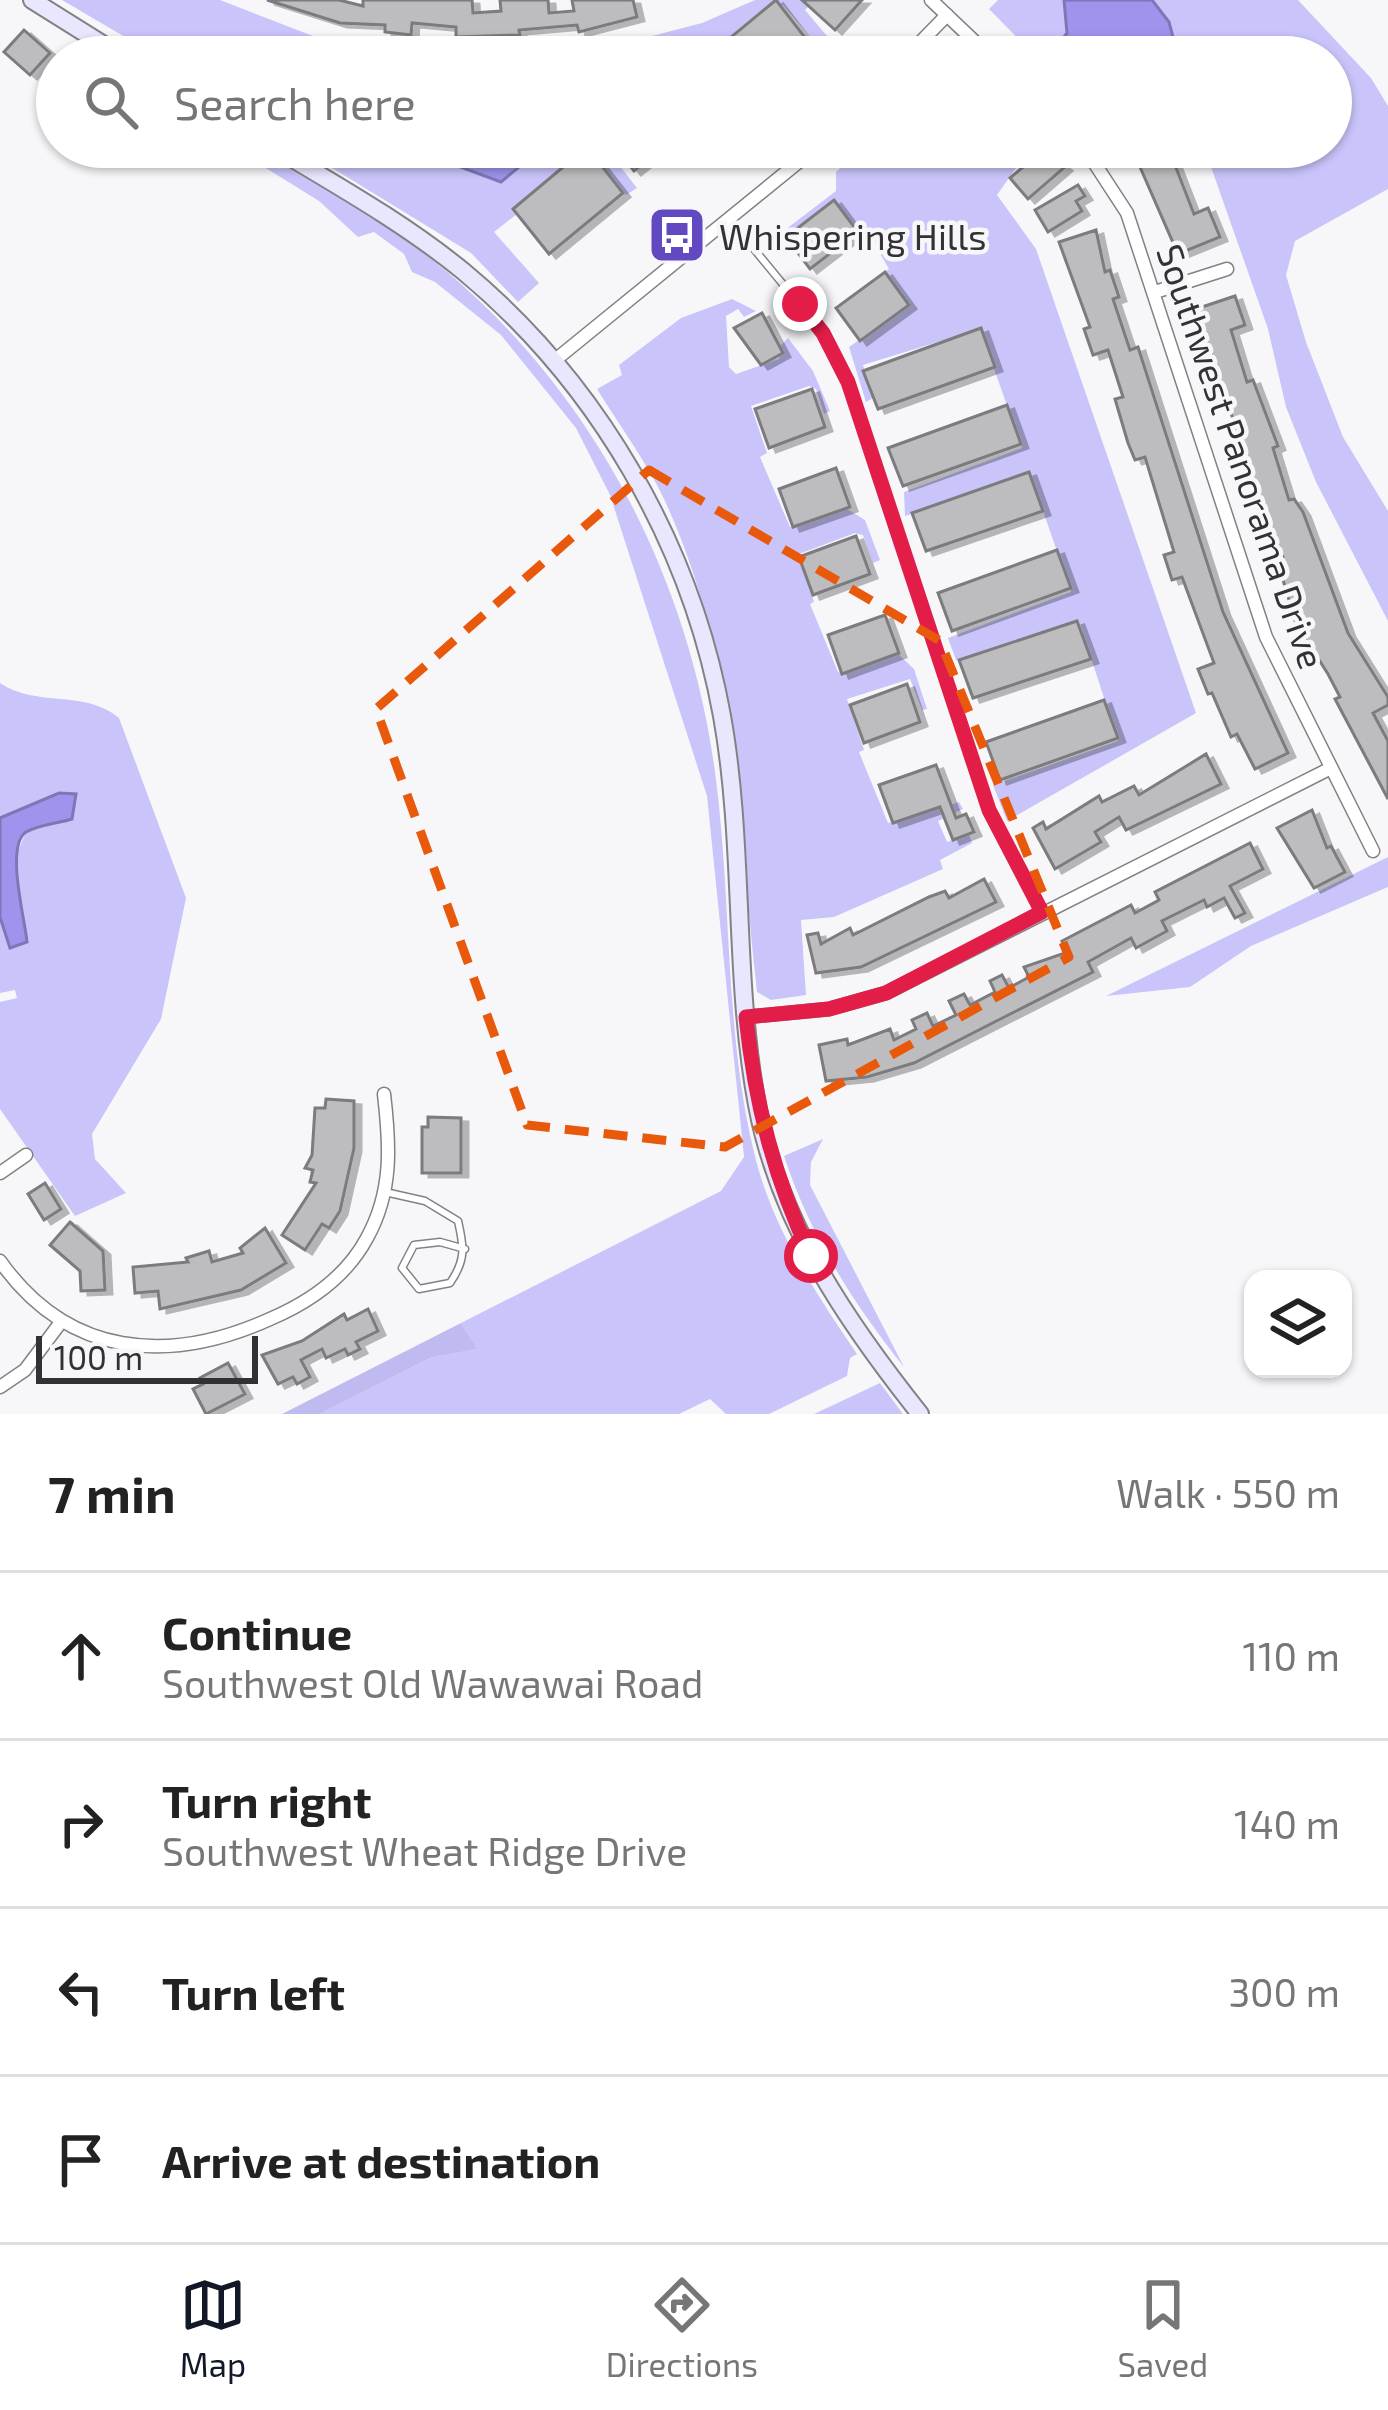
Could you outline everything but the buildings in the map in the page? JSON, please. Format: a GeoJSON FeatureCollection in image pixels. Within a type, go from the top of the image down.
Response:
{"type":"FeatureCollection","features":[{"type":"Feature","properties":{"kind":"main road"},"geometry":{"type":"LineString","coordinates":[[32,0],[89,36]]}},
{"type":"Feature","properties":{"kind":"main road"},"geometry":{"type":"LineString","coordinates":[[307,168],[423,240],[504,307],[554,361],[646,495],[672,550],[710,660],[730,780],[757,1108],[788,1208],[846,1317],[920,1414]]}},
{"type":"Feature","properties":{"kind":"street"},"geometry":{"type":"LineString","coordinates":[[931,0],[969,36]]}},
{"type":"Feature","properties":{"kind":"street"},"geometry":{"type":"LineString","coordinates":[[926,36],[947,15]]}},
{"type":"Feature","properties":{"kind":"street"},"geometry":{"type":"LineString","coordinates":[[554,361],[791,168]]}},
{"type":"Feature","properties":{"kind":"street","name":"Southwest Panorama Drive"},"geometry":{"type":"LineString","coordinates":[[1098,168],[1127,213],[1266,637],[1373,851]]}},
{"type":"Feature","properties":{"kind":"street"},"geometry":{"type":"LineString","coordinates":[[1155,292],[1227,269]]}},
{"type":"Feature","properties":{"kind":"street"},"geometry":{"type":"LineString","coordinates":[[746,1017],[829,1009],[886,993],[1331,768]]}},
{"type":"Feature","properties":{"kind":"street"},"geometry":{"type":"LineString","coordinates":[[0,1261],[61,1322],[108,1340],[151,1347],[190,1346],[235,1335],[293,1309],[331,1282],[369,1235],[386,1192],[390,1143],[384,1094]]}},
{"type":"Feature","properties":{"kind":"street"},"geometry":{"type":"LineString","coordinates":[[0,1172],[26,1155]]}},
{"type":"Feature","properties":{"kind":"street"},"geometry":{"type":"LineString","coordinates":[[0,1387],[25,1370],[61,1322]]}},
{"type":"Feature","properties":{"kind":"lane"},"geometry":{"type":"LineString","coordinates":[[729,218],[823,333],[848,382],[989,810],[1042,912]]}},
{"type":"Feature","properties":{"kind":"lane"},"geometry":{"type":"LineString","coordinates":[[386,1192],[445,1209],[458,1220],[465,1249],[450,1283],[419,1289],[407,1280],[404,1256],[414,1245],[440,1242],[465,1249]]}},
{"type":"Feature","properties":{"kind":"highlighted area"},"geometry":{"type":"Polygon","coordinates":[[[649,470],[940,641],[1069,957],[725,1147],[527,1125],[376,709],[649,470]]]}},
{"type":"Feature","properties":{"kind":"shaded area"},"geometry":{"type":"Polygon","coordinates":[[[62,0],[220,0],[313,36],[123,36],[62,0]]]}},
{"type":"Feature","properties":{"kind":"shaded area"},"geometry":{"type":"Polygon","coordinates":[[[755,0],[815,0],[805,10],[827,36],[810,36],[783,5],[742,36],[652,36],[702,23],[755,0]]]}},
{"type":"Feature","properties":{"kind":"shaded area"},"geometry":{"type":"Polygon","coordinates":[[[998,0],[1064,0],[1067,34],[1015,36],[989,9],[998,0]]]}},
{"type":"Feature","properties":{"kind":"shaded area"},"geometry":{"type":"Polygon","coordinates":[[[1064,0],[1152,0],[1169,22],[1173,36],[1065,36],[1064,0]]]}},
{"type":"Feature","properties":{"kind":"shaded area"},"geometry":{"type":"Polygon","coordinates":[[[1152,0],[1298,0],[1332,36],[1168,36],[1152,0]]]}},
{"type":"Feature","properties":{"kind":"shaded area"},"geometry":{"type":"Polygon","coordinates":[[[1352,58],[1388,106],[1388,189],[1295,241],[1286,275],[1343,437],[1388,511],[1388,621],[1316,482],[1286,407],[1268,329],[1211,168],[1352,168],[1352,58]]]}},
{"type":"Feature","properties":{"kind":"shaded area"},"geometry":{"type":"Polygon","coordinates":[[[266,168],[288,168],[376,220],[445,270],[499,320],[547,374],[589,433],[658,561],[683,629],[715,772],[733,1011],[754,1152],[783,1232],[857,1354],[850,1358],[847,1376],[769,1414],[726,1414],[710,1399],[679,1414],[320,1414],[430,1358],[476,1349],[461,1323],[721,1191],[744,1157],[707,796],[610,495],[576,428],[501,335],[435,282],[412,272],[404,254],[374,232],[358,237],[319,201],[266,168]]]}},
{"type":"Feature","properties":{"kind":"shaded area"},"geometry":{"type":"Polygon","coordinates":[[[332,168],[575,168],[494,232],[539,283],[518,302],[471,253],[332,168]]]}},
{"type":"Feature","properties":{"kind":"shaded area"},"geometry":{"type":"Polygon","coordinates":[[[463,168],[518,168],[501,182],[463,168]]]}},
{"type":"Feature","properties":{"kind":"shaded area"},"geometry":{"type":"Polygon","coordinates":[[[601,168],[621,168],[637,188],[626,195],[601,168]]]}},
{"type":"Feature","properties":{"kind":"shaded area"},"geometry":{"type":"Polygon","coordinates":[[[840,168],[1016,168],[997,195],[1036,249],[1196,713],[1007,821],[993,785],[1118,741],[1080,624],[956,660],[948,638],[1071,592],[1031,476],[905,516],[904,492],[1022,448],[980,329],[863,365],[873,398],[866,402],[849,347],[909,305],[885,272],[889,269],[864,226],[857,230],[830,203],[791,233],[781,233],[836,191],[840,168]]]}},
{"type":"Feature","properties":{"kind":"shaded area"},"geometry":{"type":"Polygon","coordinates":[[[732,299],[756,311],[744,317],[738,309],[726,316],[729,367],[736,374],[779,359],[780,346],[788,338],[813,371],[830,411],[824,414],[816,389],[809,386],[751,406],[767,453],[760,457],[790,527],[844,507],[865,520],[880,560],[873,563],[863,535],[855,533],[799,554],[814,602],[810,604],[838,672],[895,651],[914,669],[927,709],[922,710],[910,679],[847,699],[864,750],[859,752],[888,823],[959,802],[963,809],[938,821],[947,842],[969,834],[972,843],[940,860],[943,869],[834,917],[801,920],[806,995],[771,1000],[757,992],[731,741],[707,619],[664,499],[597,389],[622,375],[619,365],[681,318],[732,299]]]}},
{"type":"Feature","properties":{"kind":"shaded area"},"geometry":{"type":"Polygon","coordinates":[[[0,683],[29,695],[91,704],[119,718],[186,898],[161,1019],[92,1134],[95,1159],[126,1193],[75,1216],[0,1109],[0,1002],[17,998],[15,990],[0,993],[0,917],[10,948],[27,942],[14,860],[26,832],[72,819],[66,792],[0,818],[0,683]]]}},
{"type":"Feature","properties":{"kind":"shaded area"},"geometry":{"type":"Polygon","coordinates":[[[59,793],[76,794],[72,819],[26,832],[20,840],[18,884],[27,942],[10,948],[0,917],[0,818],[59,793]]]}},
{"type":"Feature","properties":{"kind":"shaded area"},"geometry":{"type":"Polygon","coordinates":[[[1388,857],[1388,887],[1251,946],[1190,987],[1106,996],[1388,857]]]}},
{"type":"Feature","properties":{"kind":"shaded area"},"geometry":{"type":"Polygon","coordinates":[[[823,1139],[811,1162],[810,1185],[904,1367],[834,1267],[784,1156],[823,1139]]]}},
{"type":"Feature","properties":{"kind":"shaded area"},"geometry":{"type":"Polygon","coordinates":[[[461,1323],[477,1349],[430,1358],[320,1414],[282,1414],[461,1323]]]}},
{"type":"Feature","properties":{"kind":"shaded area"},"geometry":{"type":"Polygon","coordinates":[[[880,1383],[903,1414],[814,1414],[880,1383]]]}},
{"type":"Feature","properties":{"kind":"place","name":"Whispering Hills"},"geometry":{"type":"Point","coordinates":[677,235]}},
{"type":"Feature","properties":{"kind":"route"},"geometry":{"type":"LineString","coordinates":[[800,304],[823,333],[848,382],[989,810],[1042,912],[886,993],[829,1009],[746,1017],[757,1108],[770,1156],[811,1256]]}}]}
